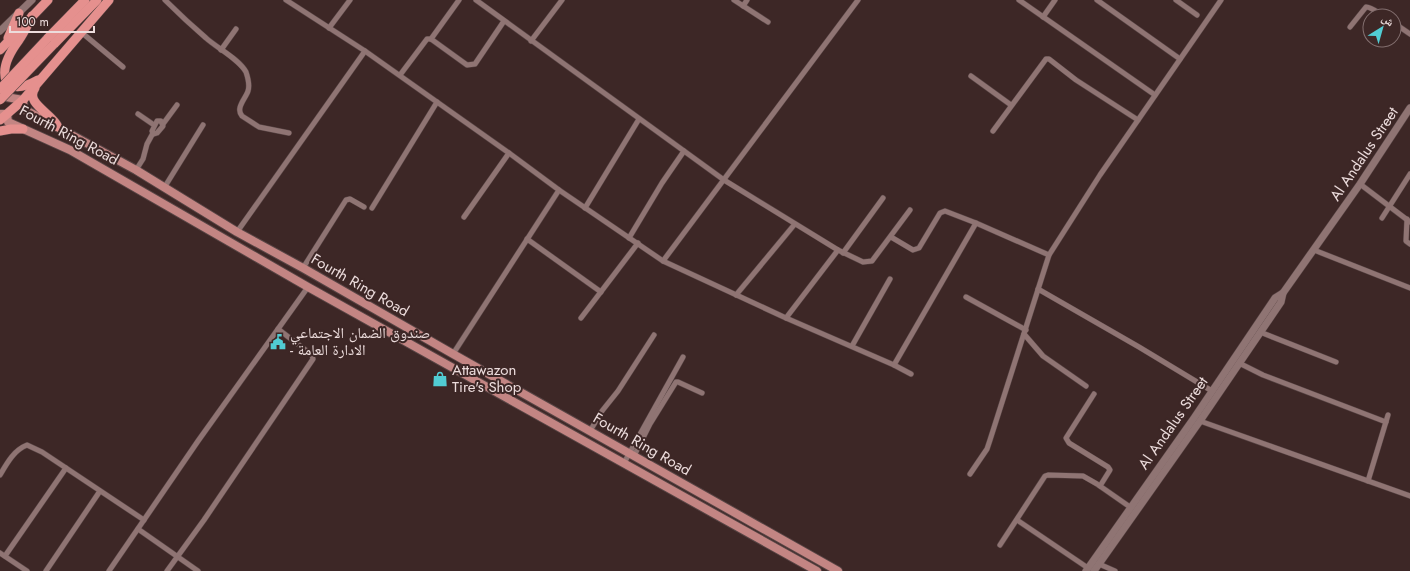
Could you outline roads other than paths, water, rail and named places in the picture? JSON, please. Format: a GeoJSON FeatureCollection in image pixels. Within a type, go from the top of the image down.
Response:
{"type":"FeatureCollection","features":[{"type":"Feature","properties":{"kind":"highway"},"geometry":{"type":"LineString","coordinates":[[2,48],[48,0]]}},
{"type":"Feature","properties":{"kind":"highway"},"geometry":{"type":"LineString","coordinates":[[0,100],[51,42],[85,0]]}},
{"type":"Feature","properties":{"kind":"highway"},"geometry":{"type":"LineString","coordinates":[[0,90],[97,0]]}},
{"type":"Feature","properties":{"kind":"highway"},"geometry":{"type":"LineString","coordinates":[[2,116],[23,100],[109,0]]}},
{"type":"Feature","properties":{"kind":"highway"},"geometry":{"type":"LineString","coordinates":[[2,48],[19,13]]}},
{"type":"Feature","properties":{"kind":"highway"},"geometry":{"type":"LineString","coordinates":[[32,16],[22,36],[2,63],[1,72],[2,77],[8,84],[18,87],[27,86],[41,78]]}},
{"type":"Feature","properties":{"kind":"highway"},"geometry":{"type":"LineString","coordinates":[[41,78],[32,91],[33,98],[35,103],[52,118],[58,127]]}},
{"type":"Feature","properties":{"kind":"highway"},"geometry":{"type":"LineString","coordinates":[[0,131],[24,129]]}},
{"type":"Feature","properties":{"kind":"main road"},"geometry":{"type":"LineString","coordinates":[[0,31],[32,0]]}},
{"type":"Feature","properties":{"kind":"main road","name":"Fourth Ring Road"},"geometry":{"type":"LineString","coordinates":[[0,90],[6,97],[23,100],[24,109],[136,170],[237,232],[838,571]]}},
{"type":"Feature","properties":{"kind":"main road","name":"Al Andalus Street"},"geometry":{"type":"LineString","coordinates":[[1089,570],[1200,421],[1281,302],[1284,293],[1360,184],[1410,108]]}},
{"type":"Feature","properties":{"kind":"main road","name":"Fourth Ring Road"},"geometry":{"type":"LineString","coordinates":[[2,116],[8,122],[67,149],[308,287],[816,571]]}},
{"type":"Feature","properties":{"kind":"main road"},"geometry":{"type":"LineString","coordinates":[[67,149],[75,136]]}},
{"type":"Feature","properties":{"kind":"main road","name":"Al Andalus Street"},"geometry":{"type":"LineString","coordinates":[[1089,570],[1099,564],[1130,507],[1276,298],[1284,293]]}},
{"type":"Feature","properties":{"kind":"main road"},"geometry":{"type":"LineString","coordinates":[[478,382],[485,379],[485,372]]}},
{"type":"Feature","properties":{"kind":"street"},"geometry":{"type":"LineString","coordinates":[[165,0],[206,38],[240,64],[244,69],[248,79],[248,91],[240,109],[240,114],[259,127],[289,133]]}},
{"type":"Feature","properties":{"kind":"street"},"geometry":{"type":"LineString","coordinates":[[286,0],[400,75],[559,190],[663,261],[911,374]]}},
{"type":"Feature","properties":{"kind":"street"},"geometry":{"type":"LineString","coordinates":[[294,5],[298,0]]}},
{"type":"Feature","properties":{"kind":"street"},"geometry":{"type":"LineString","coordinates":[[329,28],[350,0]]}},
{"type":"Feature","properties":{"kind":"street"},"geometry":{"type":"LineString","coordinates":[[400,75],[425,41],[427,39],[431,39],[459,0]]}},
{"type":"Feature","properties":{"kind":"street"},"geometry":{"type":"LineString","coordinates":[[476,0],[724,180],[794,225],[843,253],[863,262],[872,261],[910,210]]}},
{"type":"Feature","properties":{"kind":"street"},"geometry":{"type":"LineString","coordinates":[[531,41],[562,0]]}},
{"type":"Feature","properties":{"kind":"street"},"geometry":{"type":"LineString","coordinates":[[734,0],[768,22]]}},
{"type":"Feature","properties":{"kind":"street"},"geometry":{"type":"LineString","coordinates":[[743,6],[747,0]]}},
{"type":"Feature","properties":{"kind":"street"},"geometry":{"type":"LineString","coordinates":[[663,261],[858,0]]}},
{"type":"Feature","properties":{"kind":"street"},"geometry":{"type":"LineString","coordinates":[[1019,0],[1155,95]]}},
{"type":"Feature","properties":{"kind":"street"},"geometry":{"type":"LineString","coordinates":[[1043,17],[1055,0]]}},
{"type":"Feature","properties":{"kind":"street"},"geometry":{"type":"LineString","coordinates":[[1097,0],[1180,59]]}},
{"type":"Feature","properties":{"kind":"street"},"geometry":{"type":"LineString","coordinates":[[1176,0],[1197,15]]}},
{"type":"Feature","properties":{"kind":"street"},"geometry":{"type":"LineString","coordinates":[[970,474],[987,449],[1049,255],[1100,175],[1222,0]]}},
{"type":"Feature","properties":{"kind":"street"},"geometry":{"type":"LineString","coordinates":[[1350,27],[1362,13]]}},
{"type":"Feature","properties":{"kind":"street"},"geometry":{"type":"LineString","coordinates":[[431,39],[467,65],[475,64],[504,21]]}},
{"type":"Feature","properties":{"kind":"street"},"geometry":{"type":"LineString","coordinates":[[221,50],[236,29]]}},
{"type":"Feature","properties":{"kind":"street"},"geometry":{"type":"LineString","coordinates":[[81,32],[123,67]]}},
{"type":"Feature","properties":{"kind":"street"},"geometry":{"type":"LineString","coordinates":[[237,232],[365,51]]}},
{"type":"Feature","properties":{"kind":"street"},"geometry":{"type":"LineString","coordinates":[[993,131],[1044,60],[1048,59],[1076,80],[1138,120]]}},
{"type":"Feature","properties":{"kind":"street"},"geometry":{"type":"LineString","coordinates":[[971,76],[1011,105]]}},
{"type":"Feature","properties":{"kind":"street"},"geometry":{"type":"LineString","coordinates":[[372,208],[437,102]]}},
{"type":"Feature","properties":{"kind":"street"},"geometry":{"type":"LineString","coordinates":[[153,133],[156,133],[162,128],[163,124],[177,105]]}},
{"type":"Feature","properties":{"kind":"street"},"geometry":{"type":"LineString","coordinates":[[138,114],[154,125]]}},
{"type":"Feature","properties":{"kind":"street"},"geometry":{"type":"LineString","coordinates":[[585,208],[639,119]]}},
{"type":"Feature","properties":{"kind":"street"},"geometry":{"type":"LineString","coordinates":[[136,170],[153,133],[154,125],[158,121],[161,121],[163,124]]}},
{"type":"Feature","properties":{"kind":"street"},"geometry":{"type":"LineString","coordinates":[[164,188],[204,125]]}},
{"type":"Feature","properties":{"kind":"street"},"geometry":{"type":"LineString","coordinates":[[629,238],[662,183],[684,151]]}},
{"type":"Feature","properties":{"kind":"street"},"geometry":{"type":"LineString","coordinates":[[464,217],[509,153]]}},
{"type":"Feature","properties":{"kind":"street"},"geometry":{"type":"LineString","coordinates":[[1382,218],[1410,174]]}},
{"type":"Feature","properties":{"kind":"street"},"geometry":{"type":"LineString","coordinates":[[1360,184],[1408,221],[1406,241],[1410,244]]}},
{"type":"Feature","properties":{"kind":"street"},"geometry":{"type":"LineString","coordinates":[[453,354],[559,190]]}},
{"type":"Feature","properties":{"kind":"street"},"geometry":{"type":"LineString","coordinates":[[843,253],[883,198]]}},
{"type":"Feature","properties":{"kind":"street"},"geometry":{"type":"LineString","coordinates":[[303,268],[346,200],[350,199],[364,207]]}},
{"type":"Feature","properties":{"kind":"street"},"geometry":{"type":"LineString","coordinates":[[890,237],[913,250],[916,250],[919,248],[940,213],[945,211],[1049,255]]}},
{"type":"Feature","properties":{"kind":"street"},"geometry":{"type":"LineString","coordinates":[[894,365],[976,223]]}},
{"type":"Feature","properties":{"kind":"street"},"geometry":{"type":"LineString","coordinates":[[736,295],[794,225]]}},
{"type":"Feature","properties":{"kind":"street"},"geometry":{"type":"LineString","coordinates":[[527,239],[601,292]]}},
{"type":"Feature","properties":{"kind":"street"},"geometry":{"type":"LineString","coordinates":[[581,318],[638,243]]}},
{"type":"Feature","properties":{"kind":"street"},"geometry":{"type":"LineString","coordinates":[[786,318],[838,250]]}},
{"type":"Feature","properties":{"kind":"street"},"geometry":{"type":"LineString","coordinates":[[1314,250],[1410,288]]}},
{"type":"Feature","properties":{"kind":"street"},"geometry":{"type":"LineString","coordinates":[[852,346],[890,279]]}},
{"type":"Feature","properties":{"kind":"street"},"geometry":{"type":"LineString","coordinates":[[109,571],[308,287]]}},
{"type":"Feature","properties":{"kind":"street"},"geometry":{"type":"LineString","coordinates":[[1038,289],[1212,391]]}},
{"type":"Feature","properties":{"kind":"street"},"geometry":{"type":"LineString","coordinates":[[966,297],[1025,332],[1043,356],[1086,386]]}},
{"type":"Feature","properties":{"kind":"street"},"geometry":{"type":"LineString","coordinates":[[167,571],[313,359],[312,355],[278,329]]}},
{"type":"Feature","properties":{"kind":"street"},"geometry":{"type":"LineString","coordinates":[[1260,332],[1336,362]]}},
{"type":"Feature","properties":{"kind":"street"},"geometry":{"type":"LineString","coordinates":[[590,431],[654,335]]}},
{"type":"Feature","properties":{"kind":"street"},"geometry":{"type":"LineString","coordinates":[[632,455],[646,422],[682,357]]}},
{"type":"Feature","properties":{"kind":"street"},"geometry":{"type":"LineString","coordinates":[[1239,363],[1263,375],[1386,422]]}},
{"type":"Feature","properties":{"kind":"street"},"geometry":{"type":"LineString","coordinates":[[624,463],[632,455],[676,382],[702,393]]}},
{"type":"Feature","properties":{"kind":"street"},"geometry":{"type":"LineString","coordinates":[[1094,394],[1066,438],[1068,443],[1108,467],[1110,470],[1100,486]]}},
{"type":"Feature","properties":{"kind":"street"},"geometry":{"type":"LineString","coordinates":[[1368,481],[1388,415]]}},
{"type":"Feature","properties":{"kind":"street"},"geometry":{"type":"LineString","coordinates":[[1200,421],[1410,496]]}},
{"type":"Feature","properties":{"kind":"street"},"geometry":{"type":"LineString","coordinates":[[0,475],[13,454],[27,445],[42,452],[144,520]]}},
{"type":"Feature","properties":{"kind":"street"},"geometry":{"type":"LineString","coordinates":[[5,556],[66,468]]}},
{"type":"Feature","properties":{"kind":"street"},"geometry":{"type":"LineString","coordinates":[[1000,545],[1045,476],[1048,475],[1083,476],[1130,507]]}},
{"type":"Feature","properties":{"kind":"street"},"geometry":{"type":"LineString","coordinates":[[46,571],[100,491]]}},
{"type":"Feature","properties":{"kind":"street"},"geometry":{"type":"LineString","coordinates":[[1017,520],[1089,570]]}},
{"type":"Feature","properties":{"kind":"street"},"geometry":{"type":"LineString","coordinates":[[138,529],[198,571]]}},
{"type":"Feature","properties":{"kind":"street"},"geometry":{"type":"LineString","coordinates":[[0,553],[27,571]]}},
{"type":"Feature","properties":{"kind":"street"},"geometry":{"type":"LineString","coordinates":[[1099,564],[1114,571]]}},
{"type":"Feature","properties":{"kind":"place","name":"صندوق الضمان الاجتماعي - الادارة العامة"},"geometry":{"type":"Point","coordinates":[278,342]}},
{"type":"Feature","properties":{"kind":"place","name":"Attawazon Tire's Shop"},"geometry":{"type":"Point","coordinates":[440,379]}}]}
